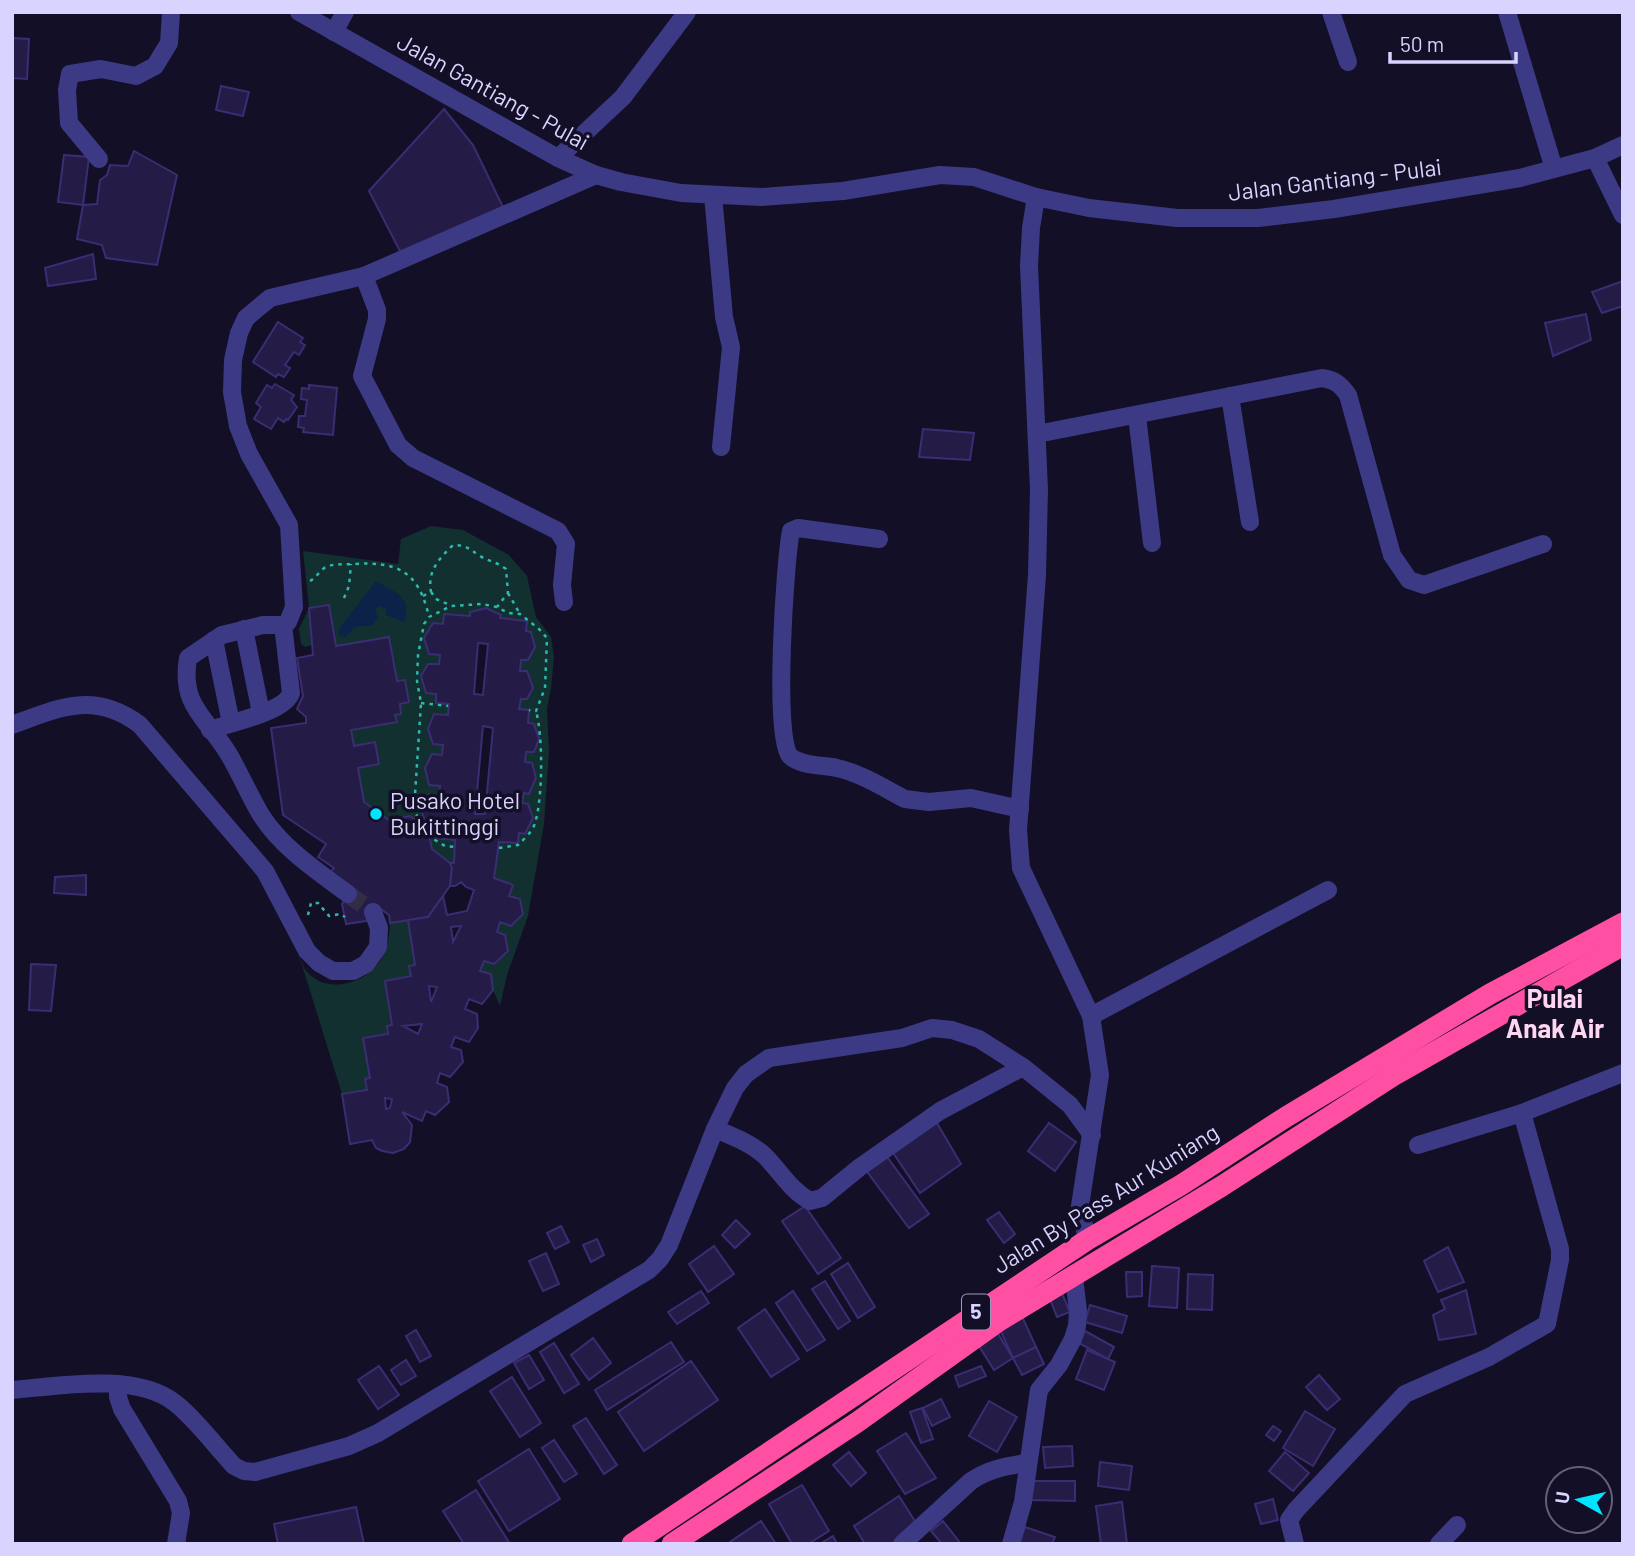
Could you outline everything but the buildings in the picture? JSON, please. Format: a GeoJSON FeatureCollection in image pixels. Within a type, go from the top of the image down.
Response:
{"type":"FeatureCollection","features":[{"type":"Feature","properties":{"kind":"highway","name":"Jalan By Pass Aur Kuniang"},"geometry":{"type":"LineString","coordinates":[[632,1544],[860,1393],[944,1333],[1087,1240],[1181,1185],[1286,1117],[1490,993],[1623,923]]}},
{"type":"Feature","properties":{"kind":"highway","name":"Jalan By Pass Aur Kuniang"},"geometry":{"type":"LineString","coordinates":[[672,1544],[871,1411],[999,1321],[1418,1061],[1623,946]]}},
{"type":"Feature","properties":{"kind":"highway"},"geometry":{"type":"LineString","coordinates":[[1286,1117],[1297,1138]]}},
{"type":"Feature","properties":{"kind":"highway"},"geometry":{"type":"LineString","coordinates":[[860,1393],[871,1411]]}},
{"type":"Feature","properties":{"kind":"street"},"geometry":{"type":"LineString","coordinates":[[99,159],[69,123],[67,90],[70,74],[102,69],[136,76],[155,66],[169,43],[171,12]]}},
{"type":"Feature","properties":{"kind":"street","name":"Jalan Gantiang - Pulai"},"geometry":{"type":"LineString","coordinates":[[299,12],[558,158],[596,175],[649,189],[761,197],[843,191],[940,175],[974,177],[1036,197],[1089,208],[1177,218],[1258,218],[1462,189],[1595,158],[1623,145]]}},
{"type":"Feature","properties":{"kind":"street"},"geometry":{"type":"LineString","coordinates":[[334,32],[345,12]]}},
{"type":"Feature","properties":{"kind":"street"},"geometry":{"type":"LineString","coordinates":[[558,158],[623,97],[687,12]]}},
{"type":"Feature","properties":{"kind":"street"},"geometry":{"type":"LineString","coordinates":[[1331,12],[1348,62]]}},
{"type":"Feature","properties":{"kind":"street"},"geometry":{"type":"LineString","coordinates":[[1507,12],[1554,169]]}},
{"type":"Feature","properties":{"kind":"street"},"geometry":{"type":"LineString","coordinates":[[1595,158],[1623,215]]}},
{"type":"Feature","properties":{"kind":"street"},"geometry":{"type":"LineString","coordinates":[[348,894],[300,859],[263,817],[226,751],[199,717],[189,695],[185,673],[188,658],[222,635],[263,625],[283,625],[288,622],[295,607],[289,525],[249,454],[238,426],[232,391],[236,346],[246,318],[270,298],[364,276],[596,175]]}},
{"type":"Feature","properties":{"kind":"street"},"geometry":{"type":"LineString","coordinates":[[713,195],[724,317],[731,346],[721,447]]}},
{"type":"Feature","properties":{"kind":"street"},"geometry":{"type":"LineString","coordinates":[[1036,197],[1029,266],[1039,490],[1037,575],[1018,830],[1021,868],[1091,1016],[1100,1075],[1080,1206],[1087,1240]]}},
{"type":"Feature","properties":{"kind":"street"},"geometry":{"type":"LineString","coordinates":[[364,276],[377,310],[377,319],[362,376],[398,445],[413,458],[558,531],[566,544],[562,585],[564,602]]}},
{"type":"Feature","properties":{"kind":"street"},"geometry":{"type":"LineString","coordinates":[[1037,434],[1322,378],[1333,380],[1341,385],[1348,395],[1392,555],[1409,580],[1424,585],[1543,544]]}},
{"type":"Feature","properties":{"kind":"street"},"geometry":{"type":"LineString","coordinates":[[1230,396],[1250,522]]}},
{"type":"Feature","properties":{"kind":"street"},"geometry":{"type":"LineString","coordinates":[[1137,416],[1152,543]]}},
{"type":"Feature","properties":{"kind":"street"},"geometry":{"type":"LineString","coordinates":[[879,540],[798,528],[791,531],[782,637],[786,750],[791,757],[799,761],[839,768],[905,799],[917,802],[971,798],[1020,809]]}},
{"type":"Feature","properties":{"kind":"street"},"geometry":{"type":"LineString","coordinates":[[210,730],[261,713],[289,700],[291,693],[283,625]]}},
{"type":"Feature","properties":{"kind":"street"},"geometry":{"type":"LineString","coordinates":[[244,629],[261,713]]}},
{"type":"Feature","properties":{"kind":"street"},"geometry":{"type":"LineString","coordinates":[[214,640],[231,723]]}},
{"type":"Feature","properties":{"kind":"street"},"geometry":{"type":"LineString","coordinates":[[12,725],[50,711],[97,704],[123,712],[140,725],[265,871],[307,951],[333,971],[353,971],[366,964],[378,947],[379,928],[373,912]]}},
{"type":"Feature","properties":{"kind":"street"},"geometry":{"type":"LineString","coordinates":[[1091,1016],[1328,890]]}},
{"type":"Feature","properties":{"kind":"street"},"geometry":{"type":"LineString","coordinates":[[12,1390],[118,1384],[144,1388],[175,1402],[234,1465],[244,1471],[255,1472],[349,1446],[379,1433],[649,1270],[660,1259],[668,1245],[735,1088],[746,1074],[769,1058],[902,1038],[932,1028],[952,1030],[979,1039],[1023,1067],[1070,1105],[1092,1135]]}},
{"type":"Feature","properties":{"kind":"street"},"geometry":{"type":"LineString","coordinates":[[716,1129],[750,1144],[810,1201],[822,1198],[860,1167],[940,1111],[1023,1067]]}},
{"type":"Feature","properties":{"kind":"street"},"geometry":{"type":"LineString","coordinates":[[1418,1145],[1522,1113],[1623,1073]]}},
{"type":"Feature","properties":{"kind":"street"},"geometry":{"type":"LineString","coordinates":[[1295,1544],[1289,1520],[1296,1510],[1405,1394],[1489,1357],[1547,1324],[1560,1249],[1522,1113]]}},
{"type":"Feature","properties":{"kind":"street"},"geometry":{"type":"LineString","coordinates":[[1011,1544],[1023,1502],[1039,1390],[1059,1365],[1077,1326],[1074,1276]]}},
{"type":"Feature","properties":{"kind":"street"},"geometry":{"type":"LineString","coordinates":[[118,1384],[122,1409],[178,1502],[181,1513],[176,1544]]}},
{"type":"Feature","properties":{"kind":"street"},"geometry":{"type":"LineString","coordinates":[[902,1544],[984,1472],[1027,1463]]}},
{"type":"Feature","properties":{"kind":"street"},"geometry":{"type":"LineString","coordinates":[[1439,1544],[1457,1525]]}},
{"type":"Feature","properties":{"kind":"path"},"geometry":{"type":"LineString","coordinates":[[451,606],[436,598],[431,592],[429,580],[434,567],[453,545],[463,545],[506,569],[508,593],[520,614],[547,638],[545,688],[536,711],[541,729],[541,765],[535,825],[518,845],[499,848]]}},
{"type":"Feature","properties":{"kind":"path"},"geometry":{"type":"LineString","coordinates":[[293,584],[313,581],[323,568],[338,564],[385,564],[406,572],[419,586],[429,617]]}},
{"type":"Feature","properties":{"kind":"path"},"geometry":{"type":"LineString","coordinates":[[344,598],[349,586],[351,564]]}},
{"type":"Feature","properties":{"kind":"path"},"geometry":{"type":"LineString","coordinates":[[423,596],[431,592]]}},
{"type":"Feature","properties":{"kind":"path"},"geometry":{"type":"LineString","coordinates":[[497,607],[508,593]]}},
{"type":"Feature","properties":{"kind":"path"},"geometry":{"type":"LineString","coordinates":[[455,847],[435,841],[432,830],[421,823],[414,810],[421,703],[417,681],[418,655],[424,624],[429,617],[451,606],[482,604],[520,614]]}},
{"type":"Feature","properties":{"kind":"path"},"geometry":{"type":"LineString","coordinates":[[421,703],[448,706]]}},
{"type":"Feature","properties":{"kind":"path"},"geometry":{"type":"LineString","coordinates":[[528,710],[536,711]]}},
{"type":"Feature","properties":{"kind":"path"},"geometry":{"type":"LineString","coordinates":[[292,921],[308,915],[311,903],[318,903],[329,916],[340,914],[345,917]]}},
{"type":"Feature","properties":{"kind":"green space"},"geometry":{"type":"Polygon","coordinates":[[[431,526],[463,530],[509,555],[527,576],[536,617],[551,637],[554,657],[547,708],[549,752],[544,824],[528,916],[507,975],[500,1006],[493,990],[491,974],[480,971],[484,961],[494,964],[508,951],[505,935],[497,932],[500,922],[511,926],[523,914],[520,899],[509,896],[513,885],[494,878],[499,842],[518,843],[519,833],[525,833],[533,818],[528,804],[522,803],[524,793],[529,793],[536,778],[532,763],[525,762],[526,752],[534,752],[539,739],[534,724],[528,723],[519,709],[521,699],[527,699],[533,688],[527,672],[520,671],[521,660],[528,660],[535,647],[531,632],[500,618],[501,615],[486,608],[471,612],[470,616],[444,614],[443,624],[433,623],[424,638],[429,654],[440,655],[439,664],[428,664],[421,676],[426,692],[436,694],[436,703],[449,704],[448,715],[434,714],[428,729],[433,744],[443,745],[442,755],[432,754],[425,768],[429,785],[440,786],[439,795],[429,794],[421,809],[426,825],[437,827],[436,838],[455,840],[454,863],[450,863],[432,849],[428,830],[410,816],[395,819],[394,824],[364,802],[358,768],[379,764],[375,743],[354,746],[351,730],[396,722],[395,715],[401,713],[400,704],[409,702],[397,681],[389,637],[336,646],[328,605],[309,608],[303,551],[398,564],[401,539],[431,526]]]}},
{"type":"Feature","properties":{"kind":"green space"},"geometry":{"type":"Polygon","coordinates":[[[309,608],[312,645],[305,647],[301,644],[299,629],[309,608]]]}},
{"type":"Feature","properties":{"kind":"green space"},"geometry":{"type":"Polygon","coordinates":[[[408,920],[415,965],[410,966],[411,976],[385,981],[392,1025],[387,1026],[388,1034],[363,1038],[370,1078],[367,1090],[342,1094],[298,952],[304,968],[312,977],[332,984],[354,981],[373,969],[383,957],[390,923],[408,920]]]}},
{"type":"Feature","properties":{"kind":"water"},"geometry":{"type":"Polygon","coordinates":[[[376,581],[404,600],[404,622],[386,615],[386,609],[378,606],[375,610],[378,617],[373,625],[354,627],[346,637],[339,636],[338,630],[376,581]]]}},
{"type":"Feature","properties":{"kind":"tunnel"},"geometry":{"type":"LineString","coordinates":[[348,894],[373,912]]}},
{"type":"Feature","properties":{"kind":"place","name":"Pusako Hotel Bukittinggi"},"geometry":{"type":"Point","coordinates":[376,814]}},
{"type":"Feature","properties":{"kind":"district","name":"Pulai Anak Air"},"geometry":{"type":"Point","coordinates":[1555,1014]}}]}
